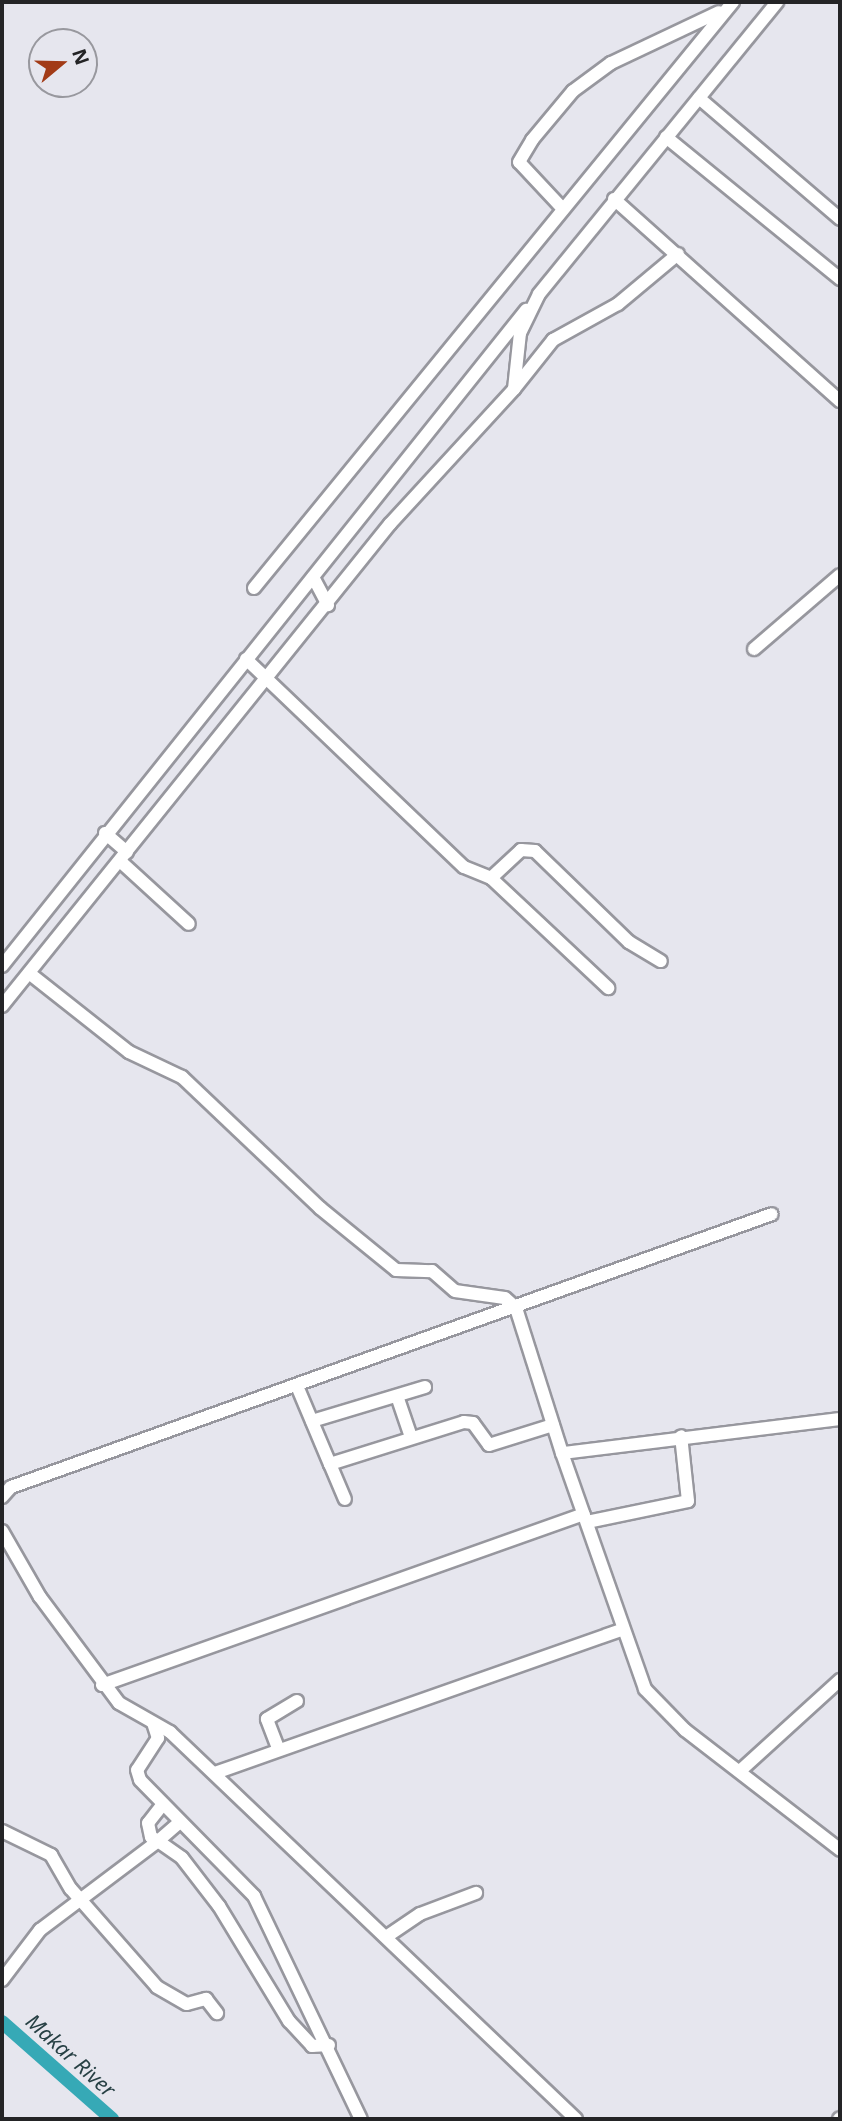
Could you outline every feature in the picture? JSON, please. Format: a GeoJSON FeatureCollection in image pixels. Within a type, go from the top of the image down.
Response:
{"type":"FeatureCollection","features":[{"type":"Feature","properties":{"kind":"street"},"geometry":{"type":"LineString","coordinates":[[2,966],[105,833],[614,199],[777,2]]}},
{"type":"Feature","properties":{"kind":"street"},"geometry":{"type":"LineString","coordinates":[[254,588],[731,4]]}},
{"type":"Feature","properties":{"kind":"street"},"geometry":{"type":"LineString","coordinates":[[564,208],[519,162],[532,140],[573,91],[611,63],[731,4]]}},
{"type":"Feature","properties":{"kind":"street"},"geometry":{"type":"LineString","coordinates":[[699,98],[840,219]]}},
{"type":"Feature","properties":{"kind":"street"},"geometry":{"type":"LineString","coordinates":[[666,137],[840,279]]}},
{"type":"Feature","properties":{"kind":"street"},"geometry":{"type":"LineString","coordinates":[[614,199],[840,401]]}},
{"type":"Feature","properties":{"kind":"street"},"geometry":{"type":"LineString","coordinates":[[2,1006],[328,605],[390,524],[514,389],[553,340],[612,307],[678,254]]}},
{"type":"Feature","properties":{"kind":"street"},"geometry":{"type":"LineString","coordinates":[[514,389],[520,333],[539,294]]}},
{"type":"Feature","properties":{"kind":"street"},"geometry":{"type":"LineString","coordinates":[[754,649],[840,575]]}},
{"type":"Feature","properties":{"kind":"street"},"geometry":{"type":"LineString","coordinates":[[313,577],[328,605]]}},
{"type":"Feature","properties":{"kind":"street"},"geometry":{"type":"LineString","coordinates":[[246,659],[464,867],[491,878],[608,988]]}},
{"type":"Feature","properties":{"kind":"street"},"geometry":{"type":"LineString","coordinates":[[105,833],[124,857],[189,924]]}},
{"type":"Feature","properties":{"kind":"street"},"geometry":{"type":"LineString","coordinates":[[491,878],[521,850],[535,851],[629,942],[661,961]]}},
{"type":"Feature","properties":{"kind":"street"},"geometry":{"type":"LineString","coordinates":[[29,973],[128,1052],[182,1077],[396,1270],[442,1273],[455,1291],[497,1294],[516,1308],[640,1681],[660,1707],[840,1850]]}},
{"type":"Feature","properties":{"kind":"street"},"geometry":{"type":"LineString","coordinates":[[3,1491],[772,1214]]}},
{"type":"Feature","properties":{"kind":"street"},"geometry":{"type":"LineString","coordinates":[[298,1386],[345,1499]]}},
{"type":"Feature","properties":{"kind":"street"},"geometry":{"type":"LineString","coordinates":[[312,1421],[425,1387]]}},
{"type":"Feature","properties":{"kind":"street"},"geometry":{"type":"LineString","coordinates":[[397,1396],[411,1437]]}},
{"type":"Feature","properties":{"kind":"street"},"geometry":{"type":"LineString","coordinates":[[562,1453],[681,1436],[840,1419]]}},
{"type":"Feature","properties":{"kind":"street"},"geometry":{"type":"LineString","coordinates":[[330,1464],[470,1421],[485,1444],[495,1445],[553,1425]]}},
{"type":"Feature","properties":{"kind":"street"},"geometry":{"type":"LineString","coordinates":[[102,1685],[586,1518],[688,1501],[681,1436]]}},
{"type":"Feature","properties":{"kind":"street"},"geometry":{"type":"LineString","coordinates":[[2,1531],[102,1685],[215,1773],[576,2119]]}},
{"type":"Feature","properties":{"kind":"street"},"geometry":{"type":"LineString","coordinates":[[215,1773],[278,1748],[622,1630]]}},
{"type":"Feature","properties":{"kind":"street"},"geometry":{"type":"LineString","coordinates":[[741,1770],[840,1680]]}},
{"type":"Feature","properties":{"kind":"street"},"geometry":{"type":"LineString","coordinates":[[278,1748],[267,1719],[297,1701]]}},
{"type":"Feature","properties":{"kind":"street"},"geometry":{"type":"LineString","coordinates":[[164,1735],[137,1773],[180,1822],[254,1896],[329,2045],[361,2119]]}},
{"type":"Feature","properties":{"kind":"street"},"geometry":{"type":"LineString","coordinates":[[139,1854],[147,1831],[163,1804]]}},
{"type":"Feature","properties":{"kind":"street"},"geometry":{"type":"LineString","coordinates":[[2,1980],[40,1930],[180,1822]]}},
{"type":"Feature","properties":{"kind":"street"},"geometry":{"type":"LineString","coordinates":[[2,1831],[51,1855],[79,1900],[158,1987],[187,2004],[206,1999],[217,2013]]}},
{"type":"Feature","properties":{"kind":"street"},"geometry":{"type":"LineString","coordinates":[[147,1831],[182,1858],[219,1906],[289,2021],[312,2046],[329,2045]]}},
{"type":"Feature","properties":{"kind":"street"},"geometry":{"type":"LineString","coordinates":[[386,1937],[420,1914],[476,1893]]}},
{"type":"Feature","properties":{"kind":"waterway","name":"Makar River"},"geometry":{"type":"LineString","coordinates":[[2,2022],[112,2119]]}}]}
